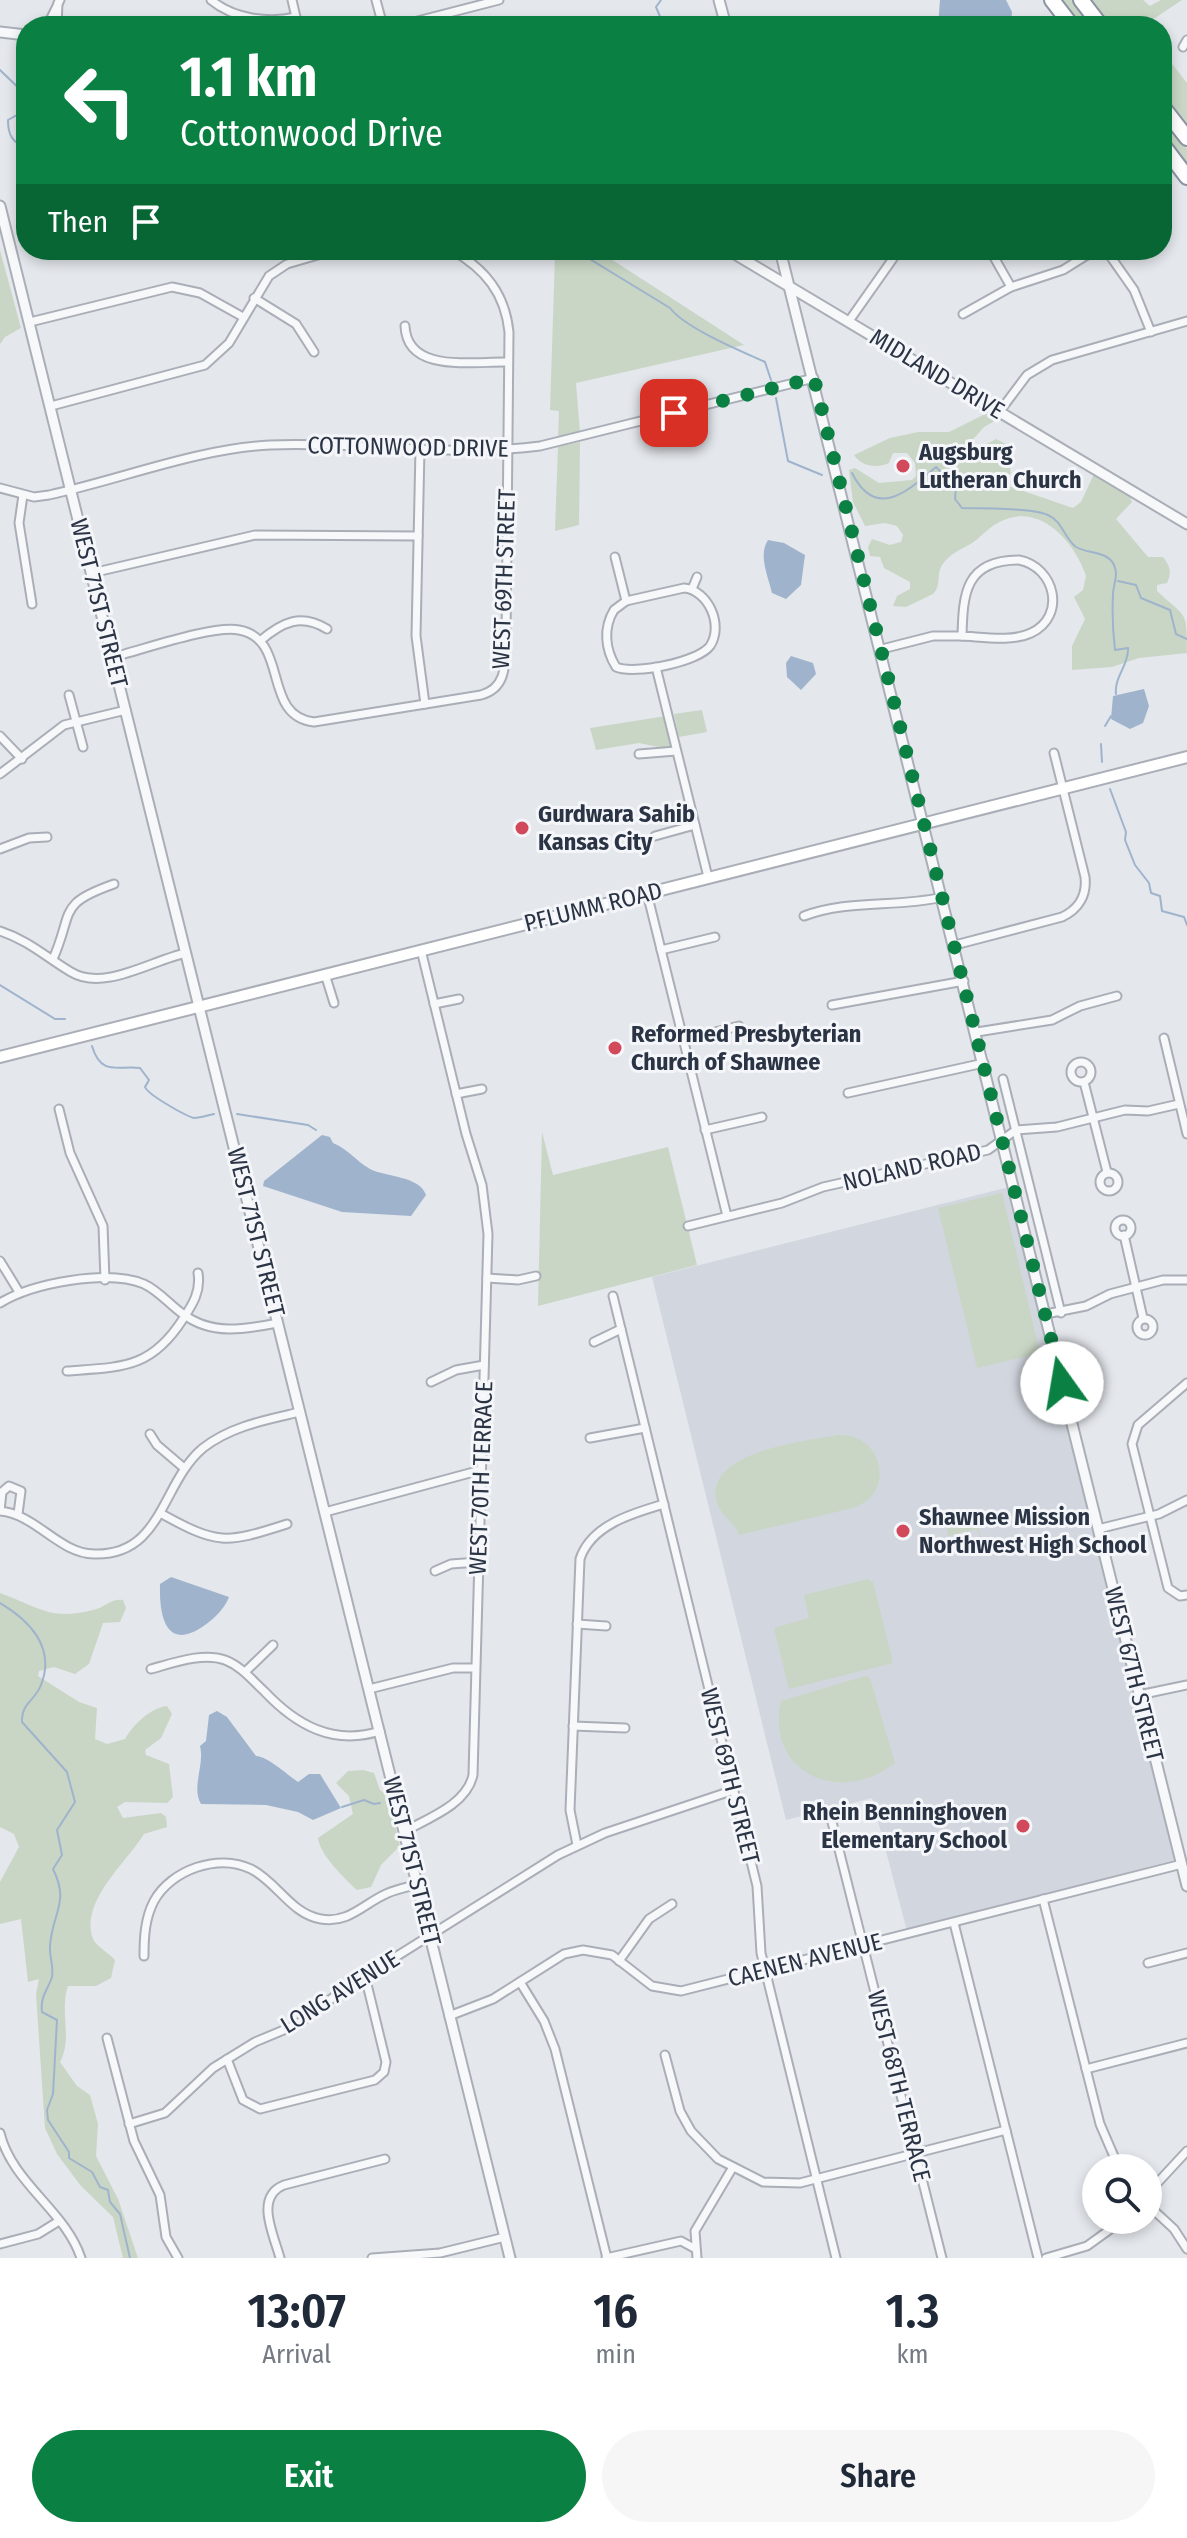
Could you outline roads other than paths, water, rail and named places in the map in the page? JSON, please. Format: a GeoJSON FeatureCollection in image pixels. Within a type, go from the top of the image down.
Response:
{"type":"FeatureCollection","features":[{"type":"Feature","properties":{"kind":"highway"},"geometry":{"type":"LineString","coordinates":[[1052,0],[1064,16]]}},
{"type":"Feature","properties":{"kind":"highway"},"geometry":{"type":"LineString","coordinates":[[1081,0],[1093,16]]}},
{"type":"Feature","properties":{"kind":"highway"},"geometry":{"type":"LineString","coordinates":[[1172,119],[1187,138]]}},
{"type":"Feature","properties":{"kind":"highway"},"geometry":{"type":"LineString","coordinates":[[1172,157],[1187,177]]}},
{"type":"Feature","properties":{"kind":"main road","name":"PFLUMM ROAD"},"geometry":{"type":"LineString","coordinates":[[1,1053],[1187,757]]}},
{"type":"Feature","properties":{"kind":"street"},"geometry":{"type":"LineString","coordinates":[[211,0],[236,16]]}},
{"type":"Feature","properties":{"kind":"street"},"geometry":{"type":"LineString","coordinates":[[460,0],[462,9]]}},
{"type":"Feature","properties":{"kind":"street"},"geometry":{"type":"LineString","coordinates":[[436,16],[499,0]]}},
{"type":"Feature","properties":{"kind":"street","name":"WEST 71ST STREET"},"geometry":{"type":"LineString","coordinates":[[0,206],[510,2258]]}},
{"type":"Feature","properties":{"kind":"street"},"geometry":{"type":"LineString","coordinates":[[51,406],[200,368],[220,353],[265,280],[281,267],[303,260]]}},
{"type":"Feature","properties":{"kind":"street","name":"WEST 69TH STREET"},"geometry":{"type":"LineString","coordinates":[[425,704],[481,695],[494,689],[504,672],[510,495],[506,450],[508,318],[499,293],[482,270],[467,260]]}},
{"type":"Feature","properties":{"kind":"street","name":"MIDLAND DRIVE"},"geometry":{"type":"LineString","coordinates":[[745,260],[1187,524]]}},
{"type":"Feature","properties":{"kind":"street","name":"WEST 67TH STREET"},"geometry":{"type":"LineString","coordinates":[[783,260],[882,649],[1187,1886]]}},
{"type":"Feature","properties":{"kind":"street"},"geometry":{"type":"LineString","coordinates":[[849,321],[892,260]]}},
{"type":"Feature","properties":{"kind":"street"},"geometry":{"type":"LineString","coordinates":[[996,260],[1011,287]]}},
{"type":"Feature","properties":{"kind":"street"},"geometry":{"type":"LineString","coordinates":[[963,314],[1011,287],[1063,270],[1079,260]]}},
{"type":"Feature","properties":{"kind":"street"},"geometry":{"type":"LineString","coordinates":[[1113,260],[1134,290],[1151,332]]}},
{"type":"Feature","properties":{"kind":"street"},"geometry":{"type":"LineString","coordinates":[[30,322],[172,287],[194,290],[243,317]]}},
{"type":"Feature","properties":{"kind":"street"},"geometry":{"type":"LineString","coordinates":[[254,298],[296,324],[314,352]]}},
{"type":"Feature","properties":{"kind":"street"},"geometry":{"type":"LineString","coordinates":[[1000,411],[1017,386],[1039,367],[1061,357],[1187,321]]}},
{"type":"Feature","properties":{"kind":"street"},"geometry":{"type":"LineString","coordinates":[[405,326],[410,347],[425,359],[508,362]]}},
{"type":"Feature","properties":{"kind":"street","name":"COTTONWOOD DRIVE"},"geometry":{"type":"LineString","coordinates":[[0,488],[34,497],[254,447],[506,450],[555,443],[814,378]]}},
{"type":"Feature","properties":{"kind":"street"},"geometry":{"type":"LineString","coordinates":[[113,657],[224,630],[243,631],[260,641],[271,657],[285,706],[298,718],[314,722],[425,704],[416,636],[420,449]]}},
{"type":"Feature","properties":{"kind":"street"},"geometry":{"type":"LineString","coordinates":[[23,495],[19,523],[29,568],[32,604]]}},
{"type":"Feature","properties":{"kind":"street"},"geometry":{"type":"LineString","coordinates":[[92,573],[255,535],[418,536]]}},
{"type":"Feature","properties":{"kind":"street"},"geometry":{"type":"LineString","coordinates":[[615,557],[626,601]]}},
{"type":"Feature","properties":{"kind":"street"},"geometry":{"type":"LineString","coordinates":[[882,649],[933,636],[1021,637],[1042,626],[1053,600],[1044,573],[1028,562],[1011,560],[992,565],[975,575],[965,593],[962,636]]}},
{"type":"Feature","properties":{"kind":"street"},"geometry":{"type":"LineString","coordinates":[[692,589],[697,577]]}},
{"type":"Feature","properties":{"kind":"street"},"geometry":{"type":"LineString","coordinates":[[692,589],[702,595],[712,613],[714,634],[708,648],[698,655],[656,667],[631,672],[616,667],[608,652],[607,626],[614,610],[626,601],[692,589]]}},
{"type":"Feature","properties":{"kind":"street"},"geometry":{"type":"LineString","coordinates":[[260,641],[274,629],[294,620],[310,620],[327,629]]}},
{"type":"Feature","properties":{"kind":"street"},"geometry":{"type":"LineString","coordinates":[[612,677],[616,667]]}},
{"type":"Feature","properties":{"kind":"street"},"geometry":{"type":"LineString","coordinates":[[656,667],[708,877]]}},
{"type":"Feature","properties":{"kind":"street"},"geometry":{"type":"LineString","coordinates":[[69,695],[83,747]]}},
{"type":"Feature","properties":{"kind":"street"},"geometry":{"type":"LineString","coordinates":[[0,774],[51,733],[76,722],[126,710]]}},
{"type":"Feature","properties":{"kind":"street"},"geometry":{"type":"LineString","coordinates":[[0,736],[22,759]]}},
{"type":"Feature","properties":{"kind":"street"},"geometry":{"type":"LineString","coordinates":[[639,754],[676,751]]}},
{"type":"Feature","properties":{"kind":"street"},"geometry":{"type":"LineString","coordinates":[[955,945],[1062,917],[1073,911],[1083,897],[1085,877],[1054,753]]}},
{"type":"Feature","properties":{"kind":"street"},"geometry":{"type":"LineString","coordinates":[[655,836],[695,825]]}},
{"type":"Feature","properties":{"kind":"street"},"geometry":{"type":"LineString","coordinates":[[0,849],[29,838],[47,837]]}},
{"type":"Feature","properties":{"kind":"street"},"geometry":{"type":"LineString","coordinates":[[53,959],[72,904],[81,896],[114,884]]}},
{"type":"Feature","properties":{"kind":"street"},"geometry":{"type":"LineString","coordinates":[[647,893],[727,1216]]}},
{"type":"Feature","properties":{"kind":"street"},"geometry":{"type":"LineString","coordinates":[[804,916],[844,905],[906,905],[943,897]]}},
{"type":"Feature","properties":{"kind":"street"},"geometry":{"type":"LineString","coordinates":[[0,931],[23,938],[74,974],[90,978],[138,969],[186,953]]}},
{"type":"Feature","properties":{"kind":"street"},"geometry":{"type":"LineString","coordinates":[[661,950],[715,937]]}},
{"type":"Feature","properties":{"kind":"street","name":"WEST 70TH TERRACE"},"geometry":{"type":"LineString","coordinates":[[405,1831],[461,1798],[470,1786],[487,1278],[486,1202],[421,950]]}},
{"type":"Feature","properties":{"kind":"street"},"geometry":{"type":"LineString","coordinates":[[325,974],[334,1003]]}},
{"type":"Feature","properties":{"kind":"street"},"geometry":{"type":"LineString","coordinates":[[832,1005],[964,981]]}},
{"type":"Feature","properties":{"kind":"street"},"geometry":{"type":"LineString","coordinates":[[977,1032],[1052,1020],[1080,1006],[1117,996]]}},
{"type":"Feature","properties":{"kind":"street"},"geometry":{"type":"LineString","coordinates":[[434,1004],[459,999]]}},
{"type":"Feature","properties":{"kind":"street"},"geometry":{"type":"LineString","coordinates":[[683,1040],[739,1026]]}},
{"type":"Feature","properties":{"kind":"street"},"geometry":{"type":"LineString","coordinates":[[1164,1038],[1187,1134]]}},
{"type":"Feature","properties":{"kind":"street"},"geometry":{"type":"LineString","coordinates":[[848,1093],[984,1063]]}},
{"type":"Feature","properties":{"kind":"street"},"geometry":{"type":"LineString","coordinates":[[1003,1079],[1061,1313]]}},
{"type":"Feature","properties":{"kind":"street"},"geometry":{"type":"LineString","coordinates":[[1084,1082],[1107,1172]]}},
{"type":"Feature","properties":{"kind":"street"},"geometry":{"type":"LineString","coordinates":[[456,1094],[482,1089]]}},
{"type":"Feature","properties":{"kind":"street"},"geometry":{"type":"LineString","coordinates":[[1016,1130],[1057,1127],[1179,1104]]}},
{"type":"Feature","properties":{"kind":"street"},"geometry":{"type":"LineString","coordinates":[[59,1109],[70,1153],[100,1216],[105,1238],[105,1280]]}},
{"type":"Feature","properties":{"kind":"street"},"geometry":{"type":"LineString","coordinates":[[705,1130],[762,1117]]}},
{"type":"Feature","properties":{"kind":"street","name":"NOLAND ROAD"},"geometry":{"type":"LineString","coordinates":[[688,1226],[782,1203],[823,1187],[988,1150],[1016,1130]]}},
{"type":"Feature","properties":{"kind":"street"},"geometry":{"type":"LineString","coordinates":[[1124,1235],[1143,1318]]}},
{"type":"Feature","properties":{"kind":"street"},"geometry":{"type":"LineString","coordinates":[[0,1261],[19,1292]]}},
{"type":"Feature","properties":{"kind":"street"},"geometry":{"type":"LineString","coordinates":[[67,1371],[109,1368],[143,1361],[163,1347],[197,1295],[198,1273]]}},
{"type":"Feature","properties":{"kind":"street"},"geometry":{"type":"LineString","coordinates":[[487,1278],[518,1280],[536,1276]]}},
{"type":"Feature","properties":{"kind":"street"},"geometry":{"type":"LineString","coordinates":[[0,1303],[19,1292],[59,1283],[105,1280],[148,1286],[185,1316],[228,1330],[278,1323]]}},
{"type":"Feature","properties":{"kind":"street"},"geometry":{"type":"LineString","coordinates":[[1046,1314],[1061,1313],[1163,1280],[1187,1280]]}},
{"type":"Feature","properties":{"kind":"street","name":"WEST 69TH STREET"},"geometry":{"type":"LineString","coordinates":[[613,1296],[757,1886],[759,1944],[836,2258]]}},
{"type":"Feature","properties":{"kind":"street"},"geometry":{"type":"LineString","coordinates":[[594,1342],[621,1329]]}},
{"type":"Feature","properties":{"kind":"street"},"geometry":{"type":"LineString","coordinates":[[431,1382],[456,1370],[484,1365]]}},
{"type":"Feature","properties":{"kind":"street"},"geometry":{"type":"LineString","coordinates":[[1183,1596],[1168,1588],[1132,1436],[1145,1419],[1187,1383]]}},
{"type":"Feature","properties":{"kind":"street"},"geometry":{"type":"LineString","coordinates":[[18,1514],[21,1495],[12,1486],[2,1492],[0,1511],[18,1514],[73,1549],[96,1554],[118,1551],[139,1541],[160,1513],[184,1468],[202,1449],[230,1431],[300,1412]]}},
{"type":"Feature","properties":{"kind":"street"},"geometry":{"type":"LineString","coordinates":[[590,1438],[645,1428]]}},
{"type":"Feature","properties":{"kind":"street"},"geometry":{"type":"LineString","coordinates":[[150,1434],[184,1468]]}},
{"type":"Feature","properties":{"kind":"street"},"geometry":{"type":"LineString","coordinates":[[325,1512],[481,1470]]}},
{"type":"Feature","properties":{"kind":"street"},"geometry":{"type":"LineString","coordinates":[[1098,1529],[1149,1516],[1187,1500]]}},
{"type":"Feature","properties":{"kind":"street"},"geometry":{"type":"LineString","coordinates":[[577,1845],[571,1818],[580,1559],[588,1541],[599,1532],[640,1511],[664,1504]]}},
{"type":"Feature","properties":{"kind":"street"},"geometry":{"type":"LineString","coordinates":[[160,1513],[194,1532],[223,1540],[239,1539],[287,1524]]}},
{"type":"Feature","properties":{"kind":"street"},"geometry":{"type":"LineString","coordinates":[[435,1571],[451,1564],[478,1562]]}},
{"type":"Feature","properties":{"kind":"street"},"geometry":{"type":"LineString","coordinates":[[577,1624],[606,1626]]}},
{"type":"Feature","properties":{"kind":"street"},"geometry":{"type":"LineString","coordinates":[[245,1672],[273,1645]]}},
{"type":"Feature","properties":{"kind":"street"},"geometry":{"type":"LineString","coordinates":[[151,1669],[212,1658],[225,1660],[245,1672],[287,1715],[306,1726],[351,1738],[380,1731]]}},
{"type":"Feature","properties":{"kind":"street"},"geometry":{"type":"LineString","coordinates":[[369,1689],[453,1668],[475,1668]]}},
{"type":"Feature","properties":{"kind":"street"},"geometry":{"type":"LineString","coordinates":[[1139,1695],[1187,1685]]}},
{"type":"Feature","properties":{"kind":"street"},"geometry":{"type":"LineString","coordinates":[[573,1726],[625,1728]]}},
{"type":"Feature","properties":{"kind":"street","name":"LONG AVENUE"},"geometry":{"type":"LineString","coordinates":[[129,2124],[165,2113],[202,2076],[227,2059],[261,2039],[298,2024],[365,1976],[577,1845],[688,1803],[734,1790]]}},
{"type":"Feature","properties":{"kind":"street","name":"WEST 68TH TERRACE"},"geometry":{"type":"LineString","coordinates":[[832,1822],[942,2258]]}},
{"type":"Feature","properties":{"kind":"street"},"geometry":{"type":"LineString","coordinates":[[144,1956],[147,1919],[154,1901],[167,1884],[193,1869],[216,1863],[250,1869],[305,1915],[323,1920],[349,1918],[387,1894],[418,1884]]}},
{"type":"Feature","properties":{"kind":"street","name":"CAENEN AVENUE"},"geometry":{"type":"LineString","coordinates":[[449,2016],[477,2007],[573,1951],[603,1952],[642,1980],[670,1991],[689,1990],[1182,1864]]}},
{"type":"Feature","properties":{"kind":"street"},"geometry":{"type":"LineString","coordinates":[[1043,1899],[1105,2139],[1112,2154]]}},
{"type":"Feature","properties":{"kind":"street"},"geometry":{"type":"LineString","coordinates":[[619,1961],[649,1919],[672,1904]]}},
{"type":"Feature","properties":{"kind":"street"},"geometry":{"type":"LineString","coordinates":[[954,1923],[1038,2258]]}},
{"type":"Feature","properties":{"kind":"street"},"geometry":{"type":"LineString","coordinates":[[1148,1963],[1187,1953]]}},
{"type":"Feature","properties":{"kind":"street"},"geometry":{"type":"LineString","coordinates":[[227,2059],[246,2103],[260,2109],[375,2080],[384,2072],[386,2062],[365,1976]]}},
{"type":"Feature","properties":{"kind":"street"},"geometry":{"type":"LineString","coordinates":[[520,1982],[544,2021],[555,2049],[607,2258],[681,2241],[695,2231],[733,2167]]}},
{"type":"Feature","properties":{"kind":"street"},"geometry":{"type":"LineString","coordinates":[[107,2038],[129,2124],[160,2195],[166,2237],[178,2258]]}},
{"type":"Feature","properties":{"kind":"street"},"geometry":{"type":"LineString","coordinates":[[1086,2069],[1187,2043]]}},
{"type":"Feature","properties":{"kind":"street"},"geometry":{"type":"LineString","coordinates":[[665,2055],[680,2111],[691,2131],[711,2153],[733,2167],[775,2184],[817,2179],[1006,2130]]}},
{"type":"Feature","properties":{"kind":"street"},"geometry":{"type":"LineString","coordinates":[[0,2133],[2,2149],[59,2221],[81,2258]]}},
{"type":"Feature","properties":{"kind":"street"},"geometry":{"type":"LineString","coordinates":[[1162,2178],[1187,2151]]}},
{"type":"Feature","properties":{"kind":"street"},"geometry":{"type":"LineString","coordinates":[[280,2258],[267,2205],[273,2191],[284,2185],[385,2159]]}},
{"type":"Feature","properties":{"kind":"street"},"geometry":{"type":"LineString","coordinates":[[1162,2218],[1174,2229],[1187,2249]]}},
{"type":"Feature","properties":{"kind":"street"},"geometry":{"type":"LineString","coordinates":[[0,2244],[38,2234],[59,2221]]}},
{"type":"Feature","properties":{"kind":"street"},"geometry":{"type":"LineString","coordinates":[[695,2231],[697,2258]]}},
{"type":"Feature","properties":{"kind":"street"},"geometry":{"type":"LineString","coordinates":[[1046,2258],[1087,2246],[1104,2234]]}},
{"type":"Feature","properties":{"kind":"street"},"geometry":{"type":"LineString","coordinates":[[372,2258],[440,2253],[505,2237]]}},
{"type":"Feature","properties":{"kind":"street"},"geometry":{"type":"LineString","coordinates":[[681,2241],[694,2248]]}},
{"type":"Feature","properties":{"kind":"water"},"geometry":{"type":"Polygon","coordinates":[[[940,0],[1006,0],[1012,12],[1012,16],[939,16],[940,0]]]}},
{"type":"Feature","properties":{"kind":"water"},"geometry":{"type":"Polygon","coordinates":[[[768,540],[784,543],[805,555],[801,585],[786,599],[772,593],[764,559],[768,540]]]}},
{"type":"Feature","properties":{"kind":"water"},"geometry":{"type":"Polygon","coordinates":[[[791,656],[813,663],[816,674],[801,690],[787,677],[786,663],[791,656]]]}},
{"type":"Feature","properties":{"kind":"water"},"geometry":{"type":"Polygon","coordinates":[[[1144,689],[1149,706],[1143,723],[1130,729],[1111,719],[1113,696],[1144,689]]]}},
{"type":"Feature","properties":{"kind":"water"},"geometry":{"type":"Polygon","coordinates":[[[322,1135],[330,1137],[333,1143],[370,1169],[410,1181],[423,1189],[426,1195],[411,1216],[342,1212],[263,1186],[264,1181],[322,1135]]]}},
{"type":"Feature","properties":{"kind":"water"},"geometry":{"type":"Polygon","coordinates":[[[171,1577],[229,1597],[205,1625],[192,1633],[173,1633],[164,1618],[160,1596],[160,1584],[171,1577]]]}},
{"type":"Feature","properties":{"kind":"water"},"geometry":{"type":"Polygon","coordinates":[[[217,1711],[227,1717],[256,1756],[272,1763],[298,1782],[309,1774],[320,1774],[341,1808],[313,1820],[298,1812],[266,1805],[201,1804],[197,1790],[200,1746],[206,1741],[209,1715],[217,1711]]]}},
{"type":"Feature","properties":{"kind":"waterway"},"geometry":{"type":"LineString","coordinates":[[660,16],[656,7],[661,0]]}},
{"type":"Feature","properties":{"kind":"waterway"},"geometry":{"type":"LineString","coordinates":[[0,70],[16,85]]}},
{"type":"Feature","properties":{"kind":"waterway"},"geometry":{"type":"LineString","coordinates":[[16,116],[8,120],[9,130],[16,142]]}},
{"type":"Feature","properties":{"kind":"waterway"},"geometry":{"type":"LineString","coordinates":[[591,260],[670,308],[700,331],[765,362],[771,380]]}},
{"type":"Feature","properties":{"kind":"waterway"},"geometry":{"type":"LineString","coordinates":[[776,398],[788,461],[822,475]]}},
{"type":"Feature","properties":{"kind":"waterway"},"geometry":{"type":"LineString","coordinates":[[852,473],[861,488],[871,496],[882,499],[903,492],[936,467],[956,487],[955,499],[962,508],[1019,510],[1048,515],[1057,521],[1076,547],[1111,560],[1116,573],[1113,591],[1115,650],[1128,648],[1116,694]]}},
{"type":"Feature","properties":{"kind":"waterway"},"geometry":{"type":"LineString","coordinates":[[1118,581],[1136,585],[1141,598],[1170,610],[1176,634],[1187,639]]}},
{"type":"Feature","properties":{"kind":"waterway"},"geometry":{"type":"LineString","coordinates":[[1105,726],[1111,716]]}},
{"type":"Feature","properties":{"kind":"waterway"},"geometry":{"type":"LineString","coordinates":[[1101,744],[1102,762]]}},
{"type":"Feature","properties":{"kind":"waterway"},"geometry":{"type":"LineString","coordinates":[[1110,789],[1135,865],[1149,883],[1151,893],[1160,896],[1162,911],[1184,917],[1187,925]]}},
{"type":"Feature","properties":{"kind":"waterway"},"geometry":{"type":"LineString","coordinates":[[0,985],[55,1019],[65,1019]]}},
{"type":"Feature","properties":{"kind":"waterway"},"geometry":{"type":"LineString","coordinates":[[92,1046],[100,1062],[106,1066],[140,1068],[149,1080],[145,1087],[148,1091],[176,1109],[194,1118],[214,1114]]}},
{"type":"Feature","properties":{"kind":"waterway"},"geometry":{"type":"LineString","coordinates":[[237,1114],[308,1125],[316,1130]]}},
{"type":"Feature","properties":{"kind":"waterway"},"geometry":{"type":"LineString","coordinates":[[0,1603],[30,1626],[42,1647],[45,1671],[41,1685],[24,1710],[22,1722],[67,1772],[75,1802],[57,1830],[62,1855],[53,1869],[60,1900],[51,1935],[52,1977],[42,2006],[42,2012],[57,2020],[53,2094],[47,2110],[48,2120],[69,2152],[69,2158],[92,2172],[100,2187],[108,2190],[110,2202],[120,2214],[130,2258]]}},
{"type":"Feature","properties":{"kind":"waterway"},"geometry":{"type":"LineString","coordinates":[[342,1807],[364,1800],[380,1803]]}},
{"type":"Feature","properties":{"kind":"place","name":"Augsburg Lutheran Church"},"geometry":{"type":"Point","coordinates":[903,466]}},
{"type":"Feature","properties":{"kind":"place","name":"Gurdwara Sahib Kansas City"},"geometry":{"type":"Point","coordinates":[522,828]}},
{"type":"Feature","properties":{"kind":"place","name":"Reformed Presbyterian Church of Shawnee"},"geometry":{"type":"Point","coordinates":[615,1048]}},
{"type":"Feature","properties":{"kind":"place","name":"Shawnee Mission Northwest High School"},"geometry":{"type":"Point","coordinates":[903,1531]}},
{"type":"Feature","properties":{"kind":"place","name":"Rhein Benninghoven Elementary School"},"geometry":{"type":"Point","coordinates":[1023,1826]}}]}
